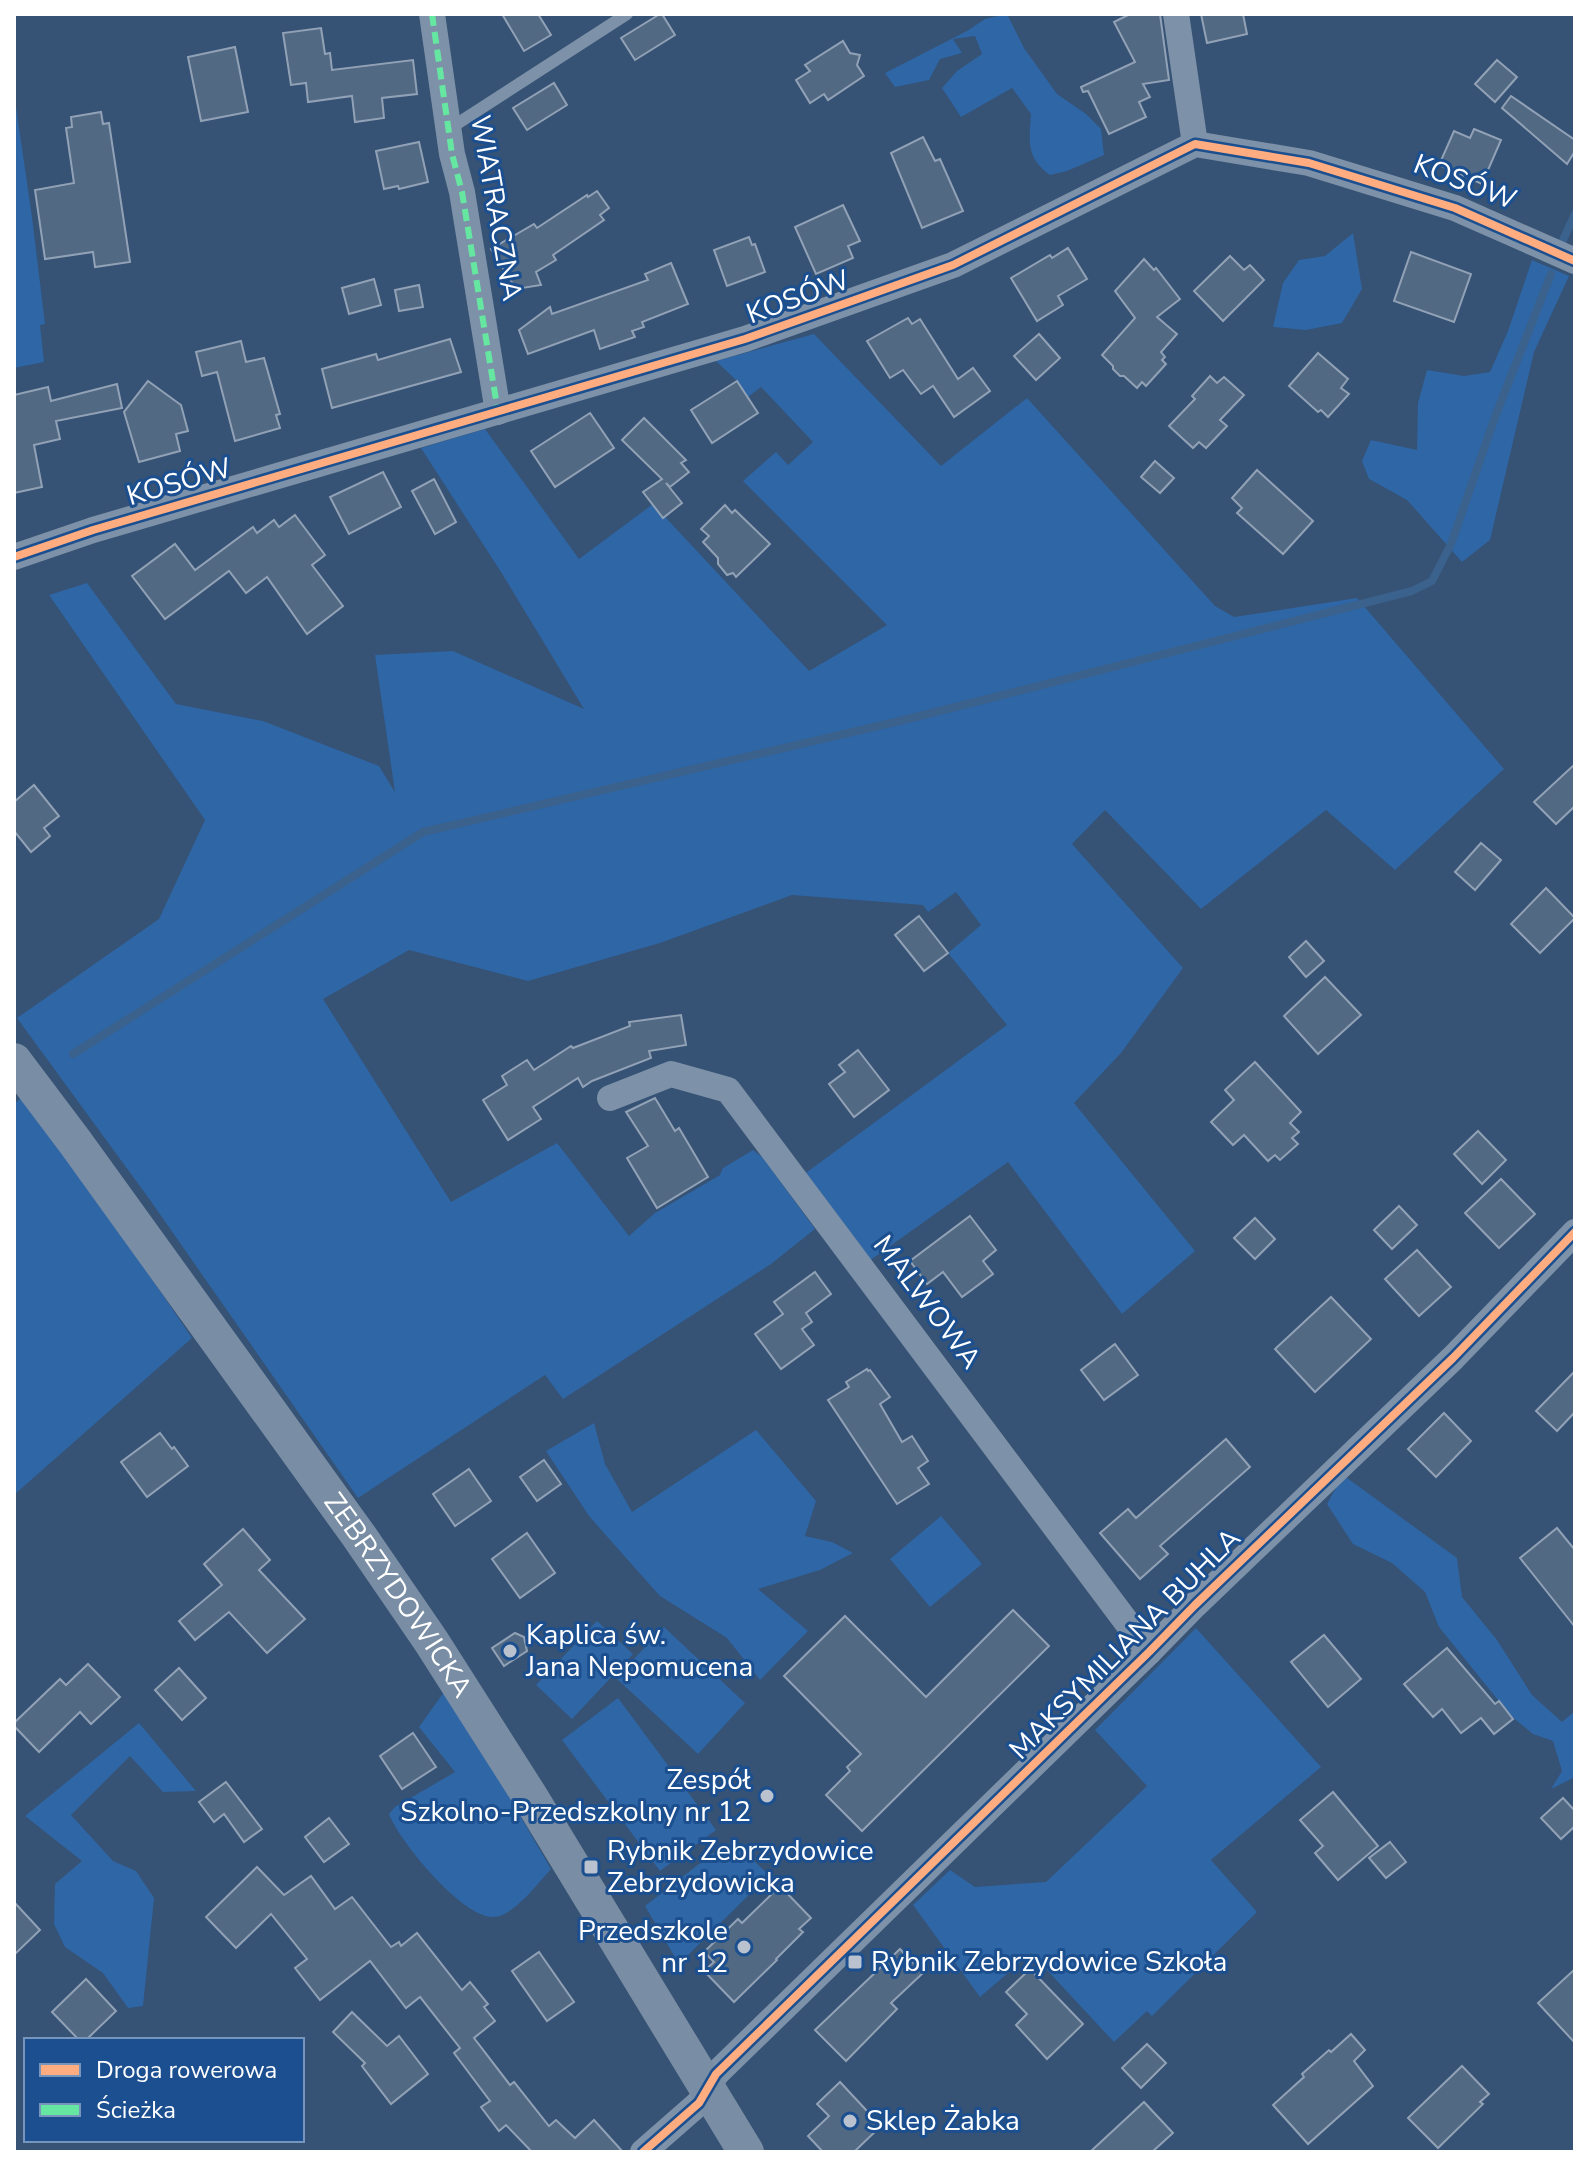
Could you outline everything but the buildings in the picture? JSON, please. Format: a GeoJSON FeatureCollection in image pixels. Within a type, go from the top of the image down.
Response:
{"type":"FeatureCollection","features":[{"type":"Feature","properties":{"kind":"street","name":"WIATRACZNA"},"geometry":{"type":"LineString","coordinates":[[432,14],[498,412]]}},
{"type":"Feature","properties":{"kind":"street"},"geometry":{"type":"LineString","coordinates":[[1176,14],[1195,144]]}},
{"type":"Feature","properties":{"kind":"street","name":"KOSÓW"},"geometry":{"type":"LineString","coordinates":[[14,557],[93,530],[745,339],[953,265],[1195,144],[1309,163],[1455,208],[1575,261]]}},
{"type":"Feature","properties":{"kind":"street","name":"ZEBRZYDOWICKA"},"geometry":{"type":"LineString","coordinates":[[14,1061],[423,1629],[513,1769],[746,2152]]}},
{"type":"Feature","properties":{"kind":"street","name":"MALWOWA"},"geometry":{"type":"LineString","coordinates":[[610,1098],[671,1074],[728,1090],[1149,1652]]}},
{"type":"Feature","properties":{"kind":"street","name":"MAKSYMILIANA BUHLA"},"geometry":{"type":"LineString","coordinates":[[643,2152],[699,2103],[716,2074],[1195,1605],[1453,1358],[1575,1232]]}},
{"type":"Feature","properties":{"kind":"lane"},"geometry":{"type":"LineString","coordinates":[[449,129],[627,14]]}},
{"type":"Feature","properties":{"kind":"shaded area"},"geometry":{"type":"Polygon","coordinates":[[[1007,14],[1024,48],[1057,94],[1086,114],[1101,129],[1104,155],[1050,175],[1033,155],[1031,114],[1012,88],[961,117],[942,88],[957,71],[982,54],[975,36],[953,39],[962,53],[940,59],[929,80],[895,87],[885,73],[985,19],[1007,14]]]}},
{"type":"Feature","properties":{"kind":"shaded area"},"geometry":{"type":"Polygon","coordinates":[[[14,93],[45,324],[40,325],[44,362],[14,368],[14,93]]]}},
{"type":"Feature","properties":{"kind":"shaded area"},"geometry":{"type":"Polygon","coordinates":[[[1353,233],[1362,289],[1342,323],[1306,330],[1273,327],[1283,283],[1299,260],[1325,256],[1353,233]]]}},
{"type":"Feature","properties":{"kind":"shaded area"},"geometry":{"type":"Polygon","coordinates":[[[1532,260],[1569,276],[1534,352],[1490,540],[1462,562],[1407,500],[1369,479],[1362,461],[1371,440],[1417,450],[1418,403],[1427,370],[1464,376],[1490,372],[1508,331],[1532,260]]]}},
{"type":"Feature","properties":{"kind":"shaded area"},"geometry":{"type":"Polygon","coordinates":[[[814,334],[941,466],[1027,398],[1215,606],[1234,617],[1357,598],[1504,769],[1395,870],[1326,810],[1201,909],[1105,810],[1072,844],[1183,968],[1121,1053],[1074,1103],[1195,1251],[1122,1314],[1008,1162],[865,1264],[803,1175],[1007,1025],[948,953],[981,925],[956,892],[928,912],[923,905],[792,895],[660,943],[528,981],[409,950],[323,999],[451,1202],[557,1143],[629,1236],[655,1213],[720,1175],[723,1168],[753,1150],[763,1158],[815,1229],[771,1264],[563,1399],[545,1375],[358,1498],[150,1200],[17,1018],[159,919],[205,820],[49,595],[87,583],[176,704],[263,721],[379,766],[395,792],[375,655],[453,651],[584,709],[421,448],[485,429],[579,559],[653,504],[809,671],[887,625],[743,481],[776,452],[788,465],[813,442],[761,387],[748,397],[737,381],[716,361],[814,334]]]}},
{"type":"Feature","properties":{"kind":"shaded area"},"geometry":{"type":"Polygon","coordinates":[[[26,1094],[192,1338],[14,1495],[14,1104],[26,1094]]]}},
{"type":"Feature","properties":{"kind":"shaded area"},"geometry":{"type":"Polygon","coordinates":[[[594,1423],[605,1464],[632,1512],[756,1430],[816,1501],[805,1536],[832,1542],[853,1553],[820,1570],[758,1589],[808,1631],[760,1680],[727,1638],[660,1596],[589,1516],[546,1451],[594,1423]]]}},
{"type":"Feature","properties":{"kind":"shaded area"},"geometry":{"type":"Polygon","coordinates":[[[1343,1475],[1457,1558],[1462,1597],[1497,1640],[1532,1695],[1562,1722],[1575,1711],[1575,1777],[1551,1789],[1562,1771],[1553,1741],[1533,1734],[1511,1716],[1439,1627],[1425,1592],[1392,1563],[1353,1544],[1327,1504],[1343,1475]]]}},
{"type":"Feature","properties":{"kind":"shaded area"},"geometry":{"type":"Polygon","coordinates":[[[941,1516],[982,1564],[930,1607],[890,1559],[941,1516]]]}},
{"type":"Feature","properties":{"kind":"shaded area"},"geometry":{"type":"Polygon","coordinates":[[[597,1621],[633,1654],[572,1719],[536,1685],[597,1621]]]}},
{"type":"Feature","properties":{"kind":"shaded area"},"geometry":{"type":"Polygon","coordinates":[[[664,1627],[745,1703],[698,1754],[616,1678],[664,1627]]]}},
{"type":"Feature","properties":{"kind":"shaded area"},"geometry":{"type":"Polygon","coordinates":[[[1196,1628],[1321,1767],[1211,1860],[1257,1912],[1152,2016],[1147,2011],[1114,2042],[1031,1953],[980,1997],[913,1905],[950,1870],[975,1887],[1046,1882],[1147,1786],[1095,1730],[1196,1628]]]}},
{"type":"Feature","properties":{"kind":"shaded area"},"geometry":{"type":"Polygon","coordinates":[[[444,1692],[551,1869],[510,1911],[494,1917],[466,1906],[450,1892],[418,1859],[389,1814],[395,1807],[455,1772],[419,1727],[444,1692]]]}},
{"type":"Feature","properties":{"kind":"shaded area"},"geometry":{"type":"Polygon","coordinates":[[[618,1698],[716,1830],[660,1871],[562,1740],[618,1698]]]}},
{"type":"Feature","properties":{"kind":"shaded area"},"geometry":{"type":"Polygon","coordinates":[[[139,1723],[196,1791],[163,1792],[130,1756],[71,1815],[113,1861],[136,1871],[154,1898],[143,2006],[128,2008],[103,1973],[65,1947],[54,1924],[55,1884],[82,1861],[25,1816],[139,1723]]]}},
{"type":"Feature","properties":{"kind":"shaded area"},"geometry":{"type":"Polygon","coordinates":[[[726,1843],[749,1856],[769,1875],[679,1964],[645,1906],[726,1843]]]}},
{"type":"Feature","properties":{"kind":"waterway"},"geometry":{"type":"LineString","coordinates":[[1563,240],[1575,214]]}},
{"type":"Feature","properties":{"kind":"waterway"},"geometry":{"type":"LineString","coordinates":[[73,1054],[423,832],[904,720],[1412,591],[1432,581],[1451,544],[1495,417],[1551,274]]}},
{"type":"Feature","properties":{"kind":"marked path"},"geometry":{"type":"LineString","coordinates":[[432,14],[452,154],[462,192],[498,412]]}},
{"type":"Feature","properties":{"kind":"cycle path"},"geometry":{"type":"LineString","coordinates":[[14,557],[93,530],[745,339],[953,265],[1195,144],[1309,163],[1455,208],[1575,261]]}},
{"type":"Feature","properties":{"kind":"cycle path"},"geometry":{"type":"LineString","coordinates":[[643,2152],[699,2103],[716,2074],[1195,1605],[1453,1358],[1575,1232]]}},
{"type":"Feature","properties":{"kind":"place","name":"Kaplica św. Jana Nepomucena"},"geometry":{"type":"Point","coordinates":[510,1651]}},
{"type":"Feature","properties":{"kind":"place","name":"Zespół Szkolno-Przedszkolny nr 12"},"geometry":{"type":"Point","coordinates":[767,1796]}},
{"type":"Feature","properties":{"kind":"place","name":"Rybnik Zebrzydowice Zebrzydowicka"},"geometry":{"type":"Point","coordinates":[591,1867]}},
{"type":"Feature","properties":{"kind":"place","name":"Przedszkole nr 12"},"geometry":{"type":"Point","coordinates":[744,1947]}},
{"type":"Feature","properties":{"kind":"place","name":"Rybnik Zebrzydowice Szkoła"},"geometry":{"type":"Point","coordinates":[855,1962]}},
{"type":"Feature","properties":{"kind":"place","name":"Sklep Żabka"},"geometry":{"type":"Point","coordinates":[850,2121]}}]}
